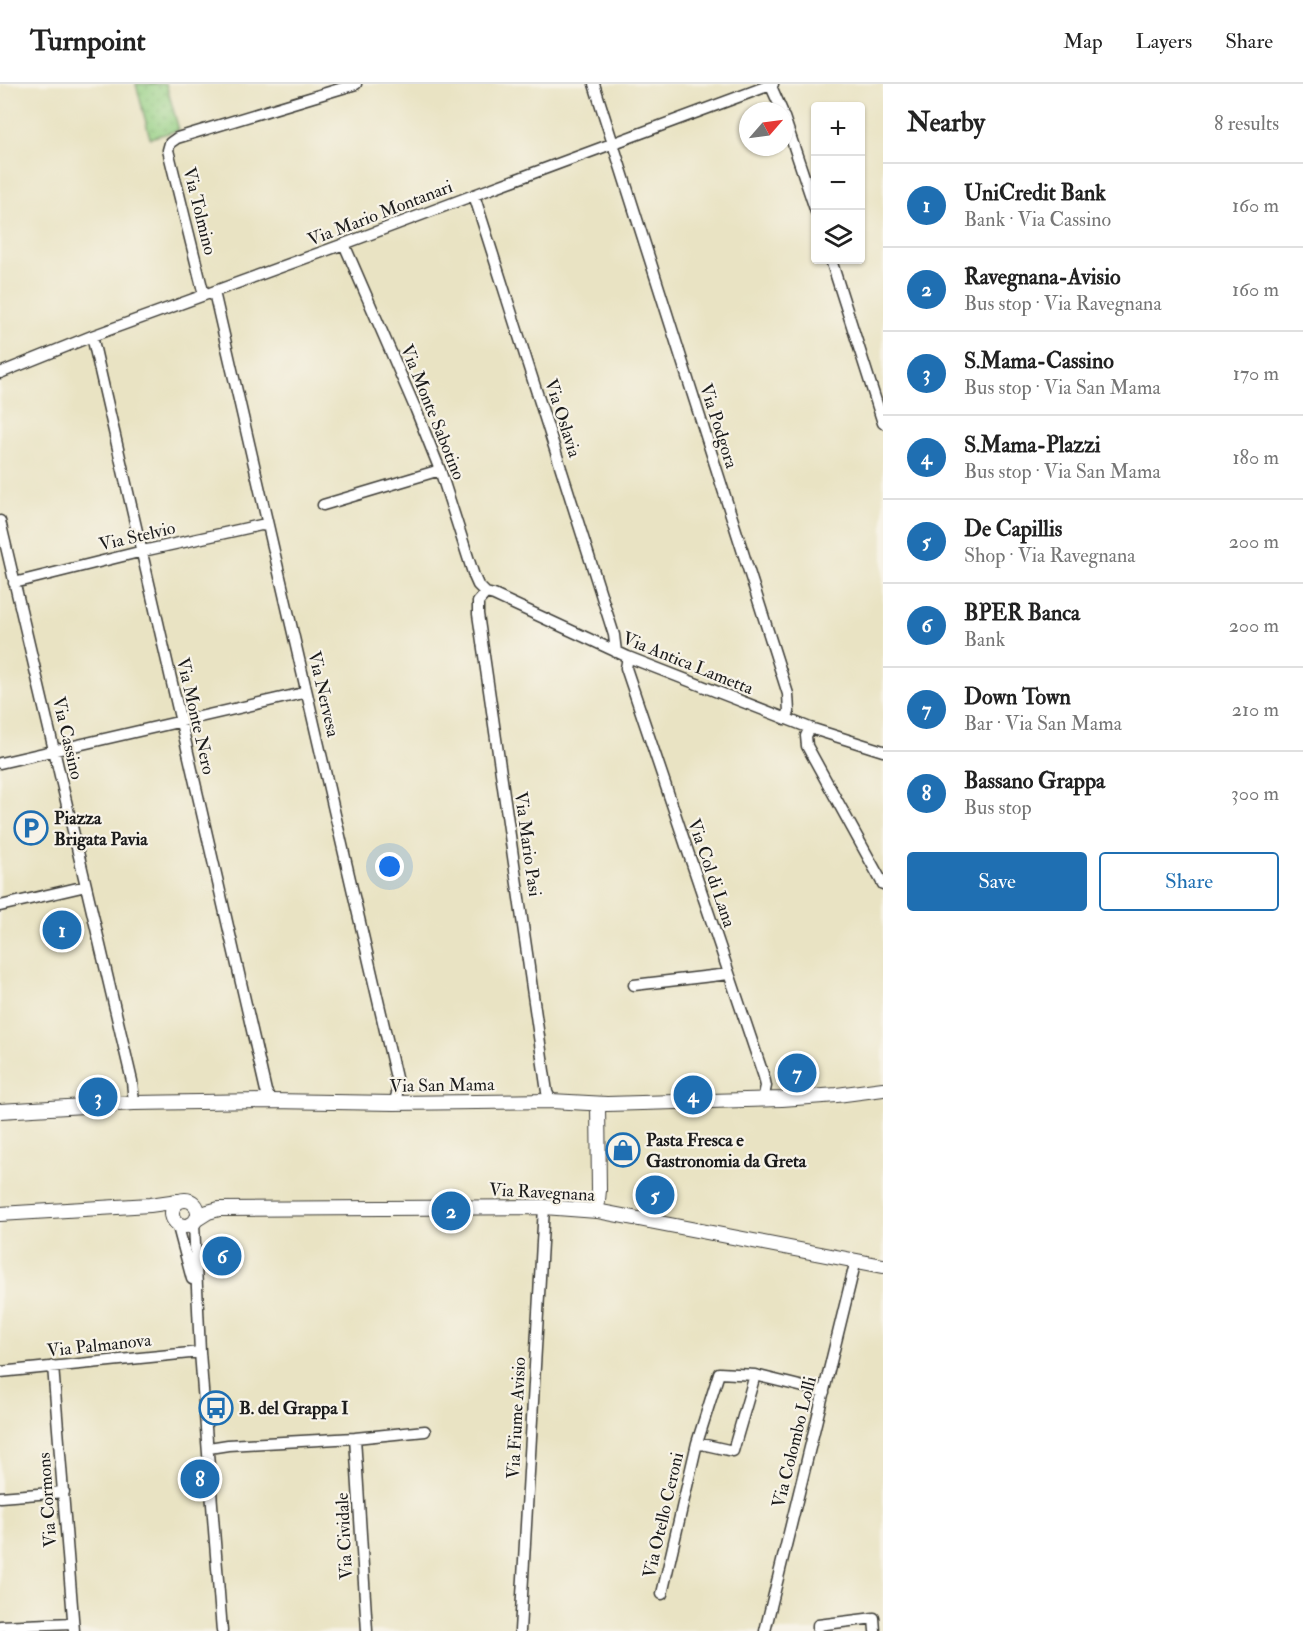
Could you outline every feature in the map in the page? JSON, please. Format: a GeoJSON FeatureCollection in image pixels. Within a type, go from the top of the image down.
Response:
{"type":"FeatureCollection","features":[{"type":"Feature","properties":{"kind":"street","name":"Via Tolmino"},"geometry":{"type":"LineString","coordinates":[[209,294],[168,150],[170,143],[177,138],[356,84]]}},
{"type":"Feature","properties":{"kind":"street","name":"Via Podgora"},"geometry":{"type":"LineString","coordinates":[[594,84],[788,694],[789,712],[786,719]]}},
{"type":"Feature","properties":{"kind":"street","name":"Via Mario Montanari"},"geometry":{"type":"LineString","coordinates":[[0,373],[92,336],[771,84]]}},
{"type":"Feature","properties":{"kind":"street"},"geometry":{"type":"LineString","coordinates":[[771,84],[778,102]]}},
{"type":"Feature","properties":{"kind":"street"},"geometry":{"type":"LineString","coordinates":[[793,144],[815,210]]}},
{"type":"Feature","properties":{"kind":"street","name":"Via Oslavia"},"geometry":{"type":"LineString","coordinates":[[474,195],[614,635],[616,652]]}},
{"type":"Feature","properties":{"kind":"street","name":"Via Monte Sabotino"},"geometry":{"type":"LineString","coordinates":[[344,244],[440,470],[474,576],[478,585],[486,593]]}},
{"type":"Feature","properties":{"kind":"street"},"geometry":{"type":"LineString","coordinates":[[832,264],[883,423]]}},
{"type":"Feature","properties":{"kind":"street","name":"Via Nervesa"},"geometry":{"type":"LineString","coordinates":[[209,294],[268,526],[396,1078],[397,1094],[394,1103]]}},
{"type":"Feature","properties":{"kind":"street","name":"Via Monte Nero"},"geometry":{"type":"LineString","coordinates":[[92,336],[266,1091],[272,1101]]}},
{"type":"Feature","properties":{"kind":"street"},"geometry":{"type":"LineString","coordinates":[[323,505],[440,470]]}},
{"type":"Feature","properties":{"kind":"street","name":"Via Cassino"},"geometry":{"type":"LineString","coordinates":[[0,521],[132,1081],[134,1103]]}},
{"type":"Feature","properties":{"kind":"street","name":"Via Stelvio"},"geometry":{"type":"LineString","coordinates":[[14,583],[142,551],[261,525],[268,526]]}},
{"type":"Feature","properties":{"kind":"street","name":"Via Antica Lametta"},"geometry":{"type":"LineString","coordinates":[[486,593],[628,657],[810,728],[883,751]]}},
{"type":"Feature","properties":{"kind":"street","name":"Via Mario Pasi"},"geometry":{"type":"LineString","coordinates":[[486,593],[478,602],[478,614],[546,1092],[551,1101]]}},
{"type":"Feature","properties":{"kind":"street","name":"Via Col di Lana"},"geometry":{"type":"LineString","coordinates":[[628,657],[626,668],[766,1086],[763,1100]]}},
{"type":"Feature","properties":{"kind":"street"},"geometry":{"type":"LineString","coordinates":[[0,763],[298,694],[305,688]]}},
{"type":"Feature","properties":{"kind":"street"},"geometry":{"type":"LineString","coordinates":[[810,728],[806,736],[807,746],[883,884]]}},
{"type":"Feature","properties":{"kind":"street"},"geometry":{"type":"LineString","coordinates":[[0,906],[86,886]]}},
{"type":"Feature","properties":{"kind":"street"},"geometry":{"type":"LineString","coordinates":[[634,985],[729,974]]}},
{"type":"Feature","properties":{"kind":"street","name":"Via San Mama"},"geometry":{"type":"LineString","coordinates":[[0,1111],[134,1103],[272,1101],[394,1103],[551,1101],[598,1104],[763,1100],[883,1089]]}},
{"type":"Feature","properties":{"kind":"street"},"geometry":{"type":"LineString","coordinates":[[597,1211],[599,1190],[598,1104]]}},
{"type":"Feature","properties":{"kind":"street"},"geometry":{"type":"LineString","coordinates":[[0,1214],[150,1204],[186,1199],[194,1203],[198,1210],[195,1221],[200,1352],[222,1631]]}},
{"type":"Feature","properties":{"kind":"street"},"geometry":{"type":"LineString","coordinates":[[178,1201],[172,1208],[197,1297]]}},
{"type":"Feature","properties":{"kind":"street"},"geometry":{"type":"LineString","coordinates":[[150,1204],[186,1226],[195,1221]]}},
{"type":"Feature","properties":{"kind":"street","name":"Via Ravegnana"},"geometry":{"type":"LineString","coordinates":[[195,1221],[208,1212],[219,1209],[544,1207],[597,1211],[883,1266]]}},
{"type":"Feature","properties":{"kind":"street","name":"Via Fiume Avisio"},"geometry":{"type":"LineString","coordinates":[[520,1631],[544,1207]]}},
{"type":"Feature","properties":{"kind":"street","name":"Via Colombo Lolli"},"geometry":{"type":"LineString","coordinates":[[765,1631],[856,1260]]}},
{"type":"Feature","properties":{"kind":"street","name":"Via Palmanova"},"geometry":{"type":"LineString","coordinates":[[0,1372],[200,1352]]}},
{"type":"Feature","properties":{"kind":"street","name":"Via Cormons"},"geometry":{"type":"LineString","coordinates":[[53,1366],[73,1627]]}},
{"type":"Feature","properties":{"kind":"street","name":"Via Otello Ceroni"},"geometry":{"type":"LineString","coordinates":[[662,1594],[697,1443],[719,1373],[755,1375],[824,1392]]}},
{"type":"Feature","properties":{"kind":"street","name":"Via Otello Ceroni"},"geometry":{"type":"LineString","coordinates":[[697,1443],[733,1451],[755,1375]]}},
{"type":"Feature","properties":{"kind":"street"},"geometry":{"type":"LineString","coordinates":[[208,1448],[425,1431]]}},
{"type":"Feature","properties":{"kind":"street","name":"Via Cividale"},"geometry":{"type":"LineString","coordinates":[[355,1438],[367,1631]]}},
{"type":"Feature","properties":{"kind":"street"},"geometry":{"type":"LineString","coordinates":[[0,1497],[64,1492]]}},
{"type":"Feature","properties":{"kind":"street"},"geometry":{"type":"LineString","coordinates":[[818,1631],[818,1625],[874,1618],[875,1631]]}},
{"type":"Feature","properties":{"kind":"street"},"geometry":{"type":"LineString","coordinates":[[0,1626],[73,1627]]}},
{"type":"Feature","properties":{"kind":"green space"},"geometry":{"type":"Polygon","coordinates":[[[136,84],[166,84],[179,130],[150,138],[136,84]]]}},
{"type":"Feature","properties":{"kind":"place","name":"Piazza Brigata Pavia"},"geometry":{"type":"Point","coordinates":[31,828]}},
{"type":"Feature","properties":{"kind":"place","name":"UniCredit Bank"},"geometry":{"type":"Point","coordinates":[62,930]}},
{"type":"Feature","properties":{"kind":"place","name":"Down Town"},"geometry":{"type":"Point","coordinates":[797,1073]}},
{"type":"Feature","properties":{"kind":"place","name":"S.Mama-Plazzi"},"geometry":{"type":"Point","coordinates":[693,1095]}},
{"type":"Feature","properties":{"kind":"place","name":"S.Mama-Cassino"},"geometry":{"type":"Point","coordinates":[98,1097]}},
{"type":"Feature","properties":{"kind":"place","name":"Pasta Fresca e Gastronomia da Greta"},"geometry":{"type":"Point","coordinates":[623,1150]}},
{"type":"Feature","properties":{"kind":"place","name":"De Capillis"},"geometry":{"type":"Point","coordinates":[655,1195]}},
{"type":"Feature","properties":{"kind":"place","name":"Ravegnana-Avisio"},"geometry":{"type":"Point","coordinates":[451,1211]}},
{"type":"Feature","properties":{"kind":"place","name":"BPER Banca"},"geometry":{"type":"Point","coordinates":[222,1256]}},
{"type":"Feature","properties":{"kind":"place","name":"B. del Grappa I"},"geometry":{"type":"Point","coordinates":[216,1408]}},
{"type":"Feature","properties":{"kind":"place","name":"Bassano Grappa"},"geometry":{"type":"Point","coordinates":[200,1479]}}]}
